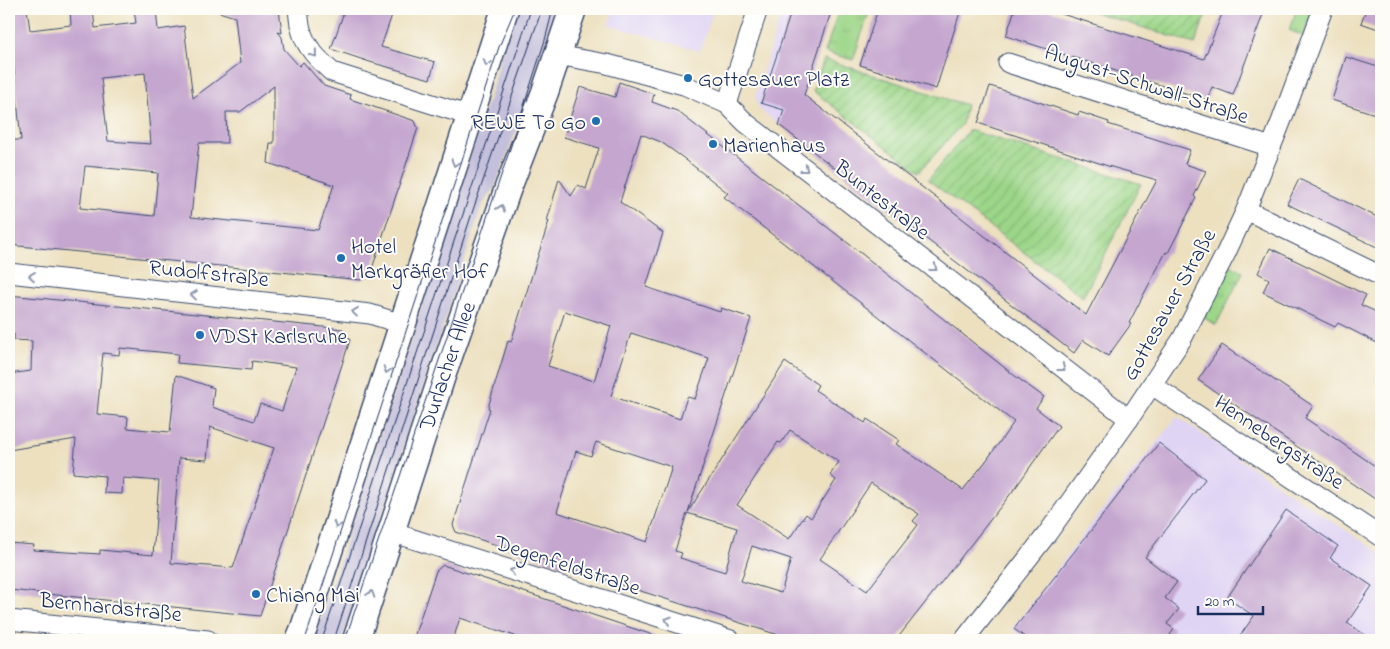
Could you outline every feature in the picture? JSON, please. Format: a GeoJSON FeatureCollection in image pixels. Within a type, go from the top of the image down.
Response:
{"type":"FeatureCollection","features":[{"type":"Feature","properties":{"kind":"main road"},"geometry":{"type":"LineString","coordinates":[[299,640],[505,9]]}},
{"type":"Feature","properties":{"kind":"main road","name":"Durlacher Allee"},"geometry":{"type":"LineString","coordinates":[[356,640],[442,376],[573,9]]}},
{"type":"Feature","properties":{"kind":"street"},"geometry":{"type":"LineString","coordinates":[[298,9],[305,42],[332,72],[470,116]]}},
{"type":"Feature","properties":{"kind":"street"},"geometry":{"type":"LineString","coordinates":[[727,104],[758,9]]}},
{"type":"Feature","properties":{"kind":"street","name":"Gottesauer Straße"},"geometry":{"type":"LineString","coordinates":[[971,638],[1129,419],[1182,339],[1246,210],[1323,9]]}},
{"type":"Feature","properties":{"kind":"street","name":"Buntestraße"},"geometry":{"type":"LineString","coordinates":[[557,54],[607,64],[684,85],[727,104],[746,123],[1129,419]]}},
{"type":"Feature","properties":{"kind":"street","name":"August-Schwall-Straße"},"geometry":{"type":"LineString","coordinates":[[1008,63],[1271,147]]}},
{"type":"Feature","properties":{"kind":"street"},"geometry":{"type":"LineString","coordinates":[[1246,210],[1381,276]]}},
{"type":"Feature","properties":{"kind":"street","name":"Rudolfstraße"},"geometry":{"type":"LineString","coordinates":[[9,273],[370,314],[402,324]]}},
{"type":"Feature","properties":{"kind":"street","name":"Hennebergstraße"},"geometry":{"type":"LineString","coordinates":[[1152,385],[1381,538]]}},
{"type":"Feature","properties":{"kind":"street","name":"Degenfeldstraße"},"geometry":{"type":"LineString","coordinates":[[390,532],[731,640]]}},
{"type":"Feature","properties":{"kind":"street","name":"Bernhardstraße"},"geometry":{"type":"LineString","coordinates":[[9,620],[208,640]]}},
{"type":"Feature","properties":{"kind":"shaded area"},"geometry":{"type":"Polygon","coordinates":[[[513,9],[563,9],[494,189],[482,205],[342,640],[314,640],[493,85],[513,9]]]}},
{"type":"Feature","properties":{"kind":"shaded area"},"geometry":{"type":"Polygon","coordinates":[[[614,9],[714,9],[700,51],[609,25],[614,9]]]}},
{"type":"Feature","properties":{"kind":"shaded area"},"geometry":{"type":"Polygon","coordinates":[[[783,9],[816,9],[779,125],[759,109],[755,96],[783,9]]]}},
{"type":"Feature","properties":{"kind":"shaded area"},"geometry":{"type":"Polygon","coordinates":[[[1177,417],[1381,554],[1381,640],[1026,640],[1012,629],[1088,528],[1177,417]]]}},
{"type":"Feature","properties":{"kind":"green space"},"geometry":{"type":"Polygon","coordinates":[[[839,9],[870,9],[853,60],[825,52],[839,9]]]}},
{"type":"Feature","properties":{"kind":"green space"},"geometry":{"type":"Polygon","coordinates":[[[1084,9],[1208,9],[1195,44],[1084,9]]]}},
{"type":"Feature","properties":{"kind":"green space"},"geometry":{"type":"Polygon","coordinates":[[[1297,9],[1313,9],[1303,36],[1289,30],[1297,9]]]}},
{"type":"Feature","properties":{"kind":"green space"},"geometry":{"type":"Polygon","coordinates":[[[824,59],[966,105],[962,124],[919,172],[813,91],[824,59]]]}},
{"type":"Feature","properties":{"kind":"green space"},"geometry":{"type":"Polygon","coordinates":[[[969,130],[1141,184],[1083,297],[928,180],[969,130]]]}},
{"type":"Feature","properties":{"kind":"green space"},"geometry":{"type":"Polygon","coordinates":[[[1230,265],[1243,272],[1216,325],[1204,318],[1230,265]]]}},
{"type":"Feature","properties":{"kind":"building"},"geometry":{"type":"Polygon","coordinates":[[[9,9],[27,9],[30,30],[71,25],[70,9],[93,9],[95,28],[136,23],[134,9],[156,9],[158,30],[184,26],[193,98],[240,63],[235,17],[219,12],[219,9],[279,9],[282,33],[278,32],[282,37],[284,49],[299,66],[303,62],[324,86],[351,95],[350,99],[415,121],[418,128],[370,275],[361,280],[9,245],[9,140],[21,140],[9,9]],[[145,73],[101,78],[108,141],[151,144],[145,73]],[[274,86],[240,112],[226,112],[227,143],[199,143],[191,217],[318,230],[334,185],[268,163],[270,143],[274,143],[274,86]],[[85,166],[80,208],[154,216],[158,173],[85,166]]]}},
{"type":"Feature","properties":{"kind":"building"},"geometry":{"type":"Polygon","coordinates":[[[345,9],[394,9],[381,47],[435,62],[430,79],[331,49],[345,9]]]}},
{"type":"Feature","properties":{"kind":"building"},"geometry":{"type":"Polygon","coordinates":[[[792,9],[832,9],[804,95],[1086,315],[1157,180],[1108,166],[978,123],[990,86],[1078,115],[1079,112],[1109,122],[1108,124],[1190,150],[1185,164],[1206,171],[1194,196],[1196,198],[1129,323],[1131,324],[1108,356],[1083,340],[1074,353],[779,125],[784,110],[761,103],[792,9]]]}},
{"type":"Feature","properties":{"kind":"building"},"geometry":{"type":"Polygon","coordinates":[[[878,9],[961,9],[936,89],[860,65],[878,9]]]}},
{"type":"Feature","properties":{"kind":"building"},"geometry":{"type":"Polygon","coordinates":[[[1015,9],[1046,9],[1204,59],[1224,9],[1265,9],[1233,95],[1212,87],[1207,100],[1006,36],[1015,9]]]}},
{"type":"Feature","properties":{"kind":"building"},"geometry":{"type":"Polygon","coordinates":[[[1366,9],[1381,9],[1381,30],[1361,23],[1366,9]]]}},
{"type":"Feature","properties":{"kind":"building"},"geometry":{"type":"Polygon","coordinates":[[[1346,57],[1381,68],[1381,116],[1332,100],[1346,57]]]}},
{"type":"Feature","properties":{"kind":"building"},"geometry":{"type":"Polygon","coordinates":[[[619,82],[654,94],[652,102],[677,111],[1044,397],[1036,408],[1059,426],[1016,487],[896,640],[794,640],[456,532],[453,525],[490,409],[488,408],[508,341],[511,342],[549,221],[547,221],[559,179],[571,196],[578,185],[586,189],[599,148],[564,137],[580,87],[615,97],[619,82]],[[641,134],[620,202],[663,233],[646,287],[720,312],[721,308],[751,318],[688,512],[785,362],[818,385],[815,390],[865,423],[867,419],[899,440],[896,444],[963,490],[1014,422],[724,197],[728,193],[682,157],[661,142],[641,134]],[[565,311],[548,366],[594,381],[611,326],[565,311]],[[631,333],[611,396],[680,419],[687,397],[695,399],[709,358],[631,333]],[[790,430],[781,443],[778,442],[737,505],[789,539],[806,514],[811,518],[836,480],[830,475],[839,462],[790,430]],[[596,442],[591,456],[576,451],[557,512],[647,542],[672,467],[596,442]],[[871,483],[820,559],[867,591],[918,525],[913,521],[919,514],[871,483]],[[687,513],[675,551],[682,553],[680,558],[725,572],[737,528],[687,513]],[[752,546],[741,581],[781,593],[791,559],[752,546]]]}},
{"type":"Feature","properties":{"kind":"building"},"geometry":{"type":"Polygon","coordinates":[[[1299,179],[1381,219],[1381,249],[1287,204],[1299,179]]]}},
{"type":"Feature","properties":{"kind":"building"},"geometry":{"type":"Polygon","coordinates":[[[1270,248],[1366,295],[1361,305],[1381,314],[1381,345],[1338,323],[1335,327],[1263,292],[1269,279],[1258,273],[1270,248]]]}},
{"type":"Feature","properties":{"kind":"building"},"geometry":{"type":"Polygon","coordinates":[[[9,295],[343,329],[350,340],[260,616],[9,590],[9,543],[34,545],[33,550],[100,554],[100,550],[153,555],[159,481],[123,478],[122,494],[104,493],[105,476],[73,473],[76,439],[9,450],[9,374],[31,371],[32,341],[14,340],[14,334],[9,334],[9,295]],[[120,348],[119,355],[103,353],[97,414],[128,417],[127,428],[170,432],[176,375],[214,388],[212,407],[254,421],[260,404],[282,411],[296,367],[252,361],[251,370],[177,363],[178,354],[120,348]],[[210,427],[207,460],[179,458],[171,563],[233,568],[274,448],[210,427]]]}},
{"type":"Feature","properties":{"kind":"building"},"geometry":{"type":"Polygon","coordinates":[[[1222,345],[1313,406],[1305,418],[1381,470],[1381,503],[1198,380],[1222,345]]]}},
{"type":"Feature","properties":{"kind":"building"},"geometry":{"type":"Polygon","coordinates":[[[1159,443],[1205,479],[1145,557],[1177,582],[1165,598],[1179,609],[1167,624],[1174,629],[1167,640],[1029,640],[1014,629],[1159,443]]]}},
{"type":"Feature","properties":{"kind":"building"},"geometry":{"type":"Polygon","coordinates":[[[1286,510],[1338,546],[1330,558],[1372,586],[1347,623],[1373,640],[1237,640],[1254,616],[1227,598],[1286,510]]]}},
{"type":"Feature","properties":{"kind":"building"},"geometry":{"type":"Polygon","coordinates":[[[443,565],[659,637],[659,640],[514,640],[515,636],[460,618],[453,640],[413,640],[436,571],[443,565]]]}},
{"type":"Feature","properties":{"kind":"tram line"},"geometry":{"type":"LineString","coordinates":[[305,640],[499,47],[515,9]]}},
{"type":"Feature","properties":{"kind":"tram line"},"geometry":{"type":"LineString","coordinates":[[322,640],[531,9]]}},
{"type":"Feature","properties":{"kind":"tram line"},"geometry":{"type":"LineString","coordinates":[[334,640],[472,213],[542,9]]}},
{"type":"Feature","properties":{"kind":"tram line"},"geometry":{"type":"LineString","coordinates":[[345,640],[509,152],[553,9]]}},
{"type":"Feature","properties":{"kind":"place","name":"Gottesauer Platz"},"geometry":{"type":"Point","coordinates":[688,78]}},
{"type":"Feature","properties":{"kind":"place","name":"REWE To Go"},"geometry":{"type":"Point","coordinates":[596,121]}},
{"type":"Feature","properties":{"kind":"place","name":"Marienhaus"},"geometry":{"type":"Point","coordinates":[713,144]}},
{"type":"Feature","properties":{"kind":"place","name":"Hotel Markgräfler Hof"},"geometry":{"type":"Point","coordinates":[341,258]}},
{"type":"Feature","properties":{"kind":"place","name":"VDSt Karlsruhe"},"geometry":{"type":"Point","coordinates":[200,335]}},
{"type":"Feature","properties":{"kind":"place","name":"Chiang Mai"},"geometry":{"type":"Point","coordinates":[256,594]}}]}
